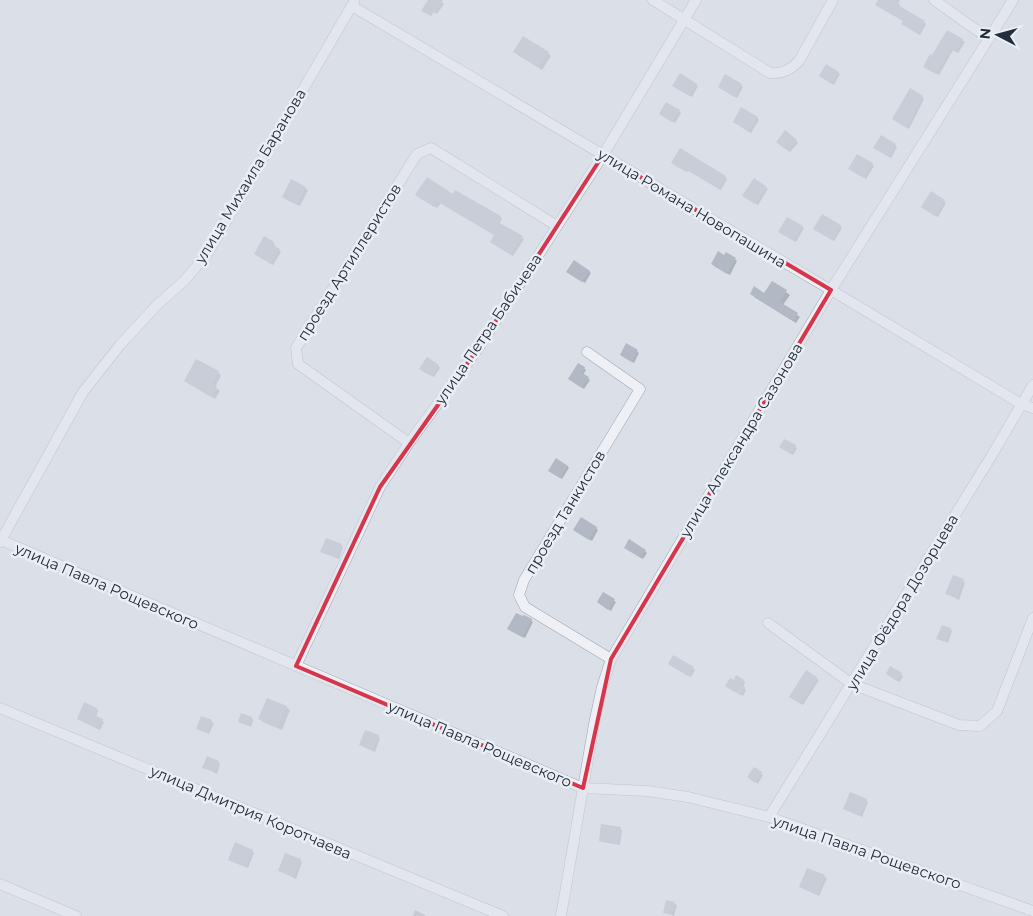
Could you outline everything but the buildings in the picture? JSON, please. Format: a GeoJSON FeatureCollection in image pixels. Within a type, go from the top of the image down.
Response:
{"type":"FeatureCollection","features":[{"type":"Feature","properties":{"kind":"street"},"geometry":{"type":"LineString","coordinates":[[653,0],[770,73],[778,74],[791,69],[799,61],[833,0]]}},
{"type":"Feature","properties":{"kind":"street","name":"улица Петра Бабичева"},"geometry":{"type":"LineString","coordinates":[[296,666],[380,487],[409,443],[479,347],[603,155],[696,0]]}},
{"type":"Feature","properties":{"kind":"street"},"geometry":{"type":"LineString","coordinates":[[934,0],[989,38]]}},
{"type":"Feature","properties":{"kind":"street","name":"улица Александра Сазонова"},"geometry":{"type":"LineString","coordinates":[[562,916],[583,788],[602,688],[611,658],[831,290],[1013,0]]}},
{"type":"Feature","properties":{"kind":"street","name":"улица Романа Новопашина"},"geometry":{"type":"LineString","coordinates":[[353,3],[603,155],[1021,404],[1033,408]]}},
{"type":"Feature","properties":{"kind":"street","name":"улица Михаила Баранова"},"geometry":{"type":"LineString","coordinates":[[0,541],[82,392],[120,345],[157,305],[184,281],[207,254],[353,3]]}},
{"type":"Feature","properties":{"kind":"street","name":"проезд Артиллеристов"},"geometry":{"type":"LineString","coordinates":[[409,443],[298,364],[296,348],[403,174],[417,154],[431,148],[557,226]]}},
{"type":"Feature","properties":{"kind":"street","name":"проезд Танкистов"},"geometry":{"type":"LineString","coordinates":[[587,352],[640,389],[524,580],[520,595],[525,607],[611,658]]}},
{"type":"Feature","properties":{"kind":"street","name":"улица Фёдора Дозорцева"},"geometry":{"type":"LineString","coordinates":[[769,817],[1033,385]]}},
{"type":"Feature","properties":{"kind":"street","name":"улица Павла Рощевского"},"geometry":{"type":"LineString","coordinates":[[0,541],[583,788],[647,791],[688,797],[769,817],[1033,911]]}},
{"type":"Feature","properties":{"kind":"street"},"geometry":{"type":"LineString","coordinates":[[768,623],[852,684],[959,725],[980,726],[997,711],[1033,618]]}},
{"type":"Feature","properties":{"kind":"street","name":"улица Дмитрия Коротчаева"},"geometry":{"type":"LineString","coordinates":[[0,708],[503,916]]}},
{"type":"Feature","properties":{"kind":"street"},"geometry":{"type":"LineString","coordinates":[[0,884],[76,916]]}},
{"type":"Feature","properties":{"kind":"highlighted area"},"geometry":{"type":"Polygon","coordinates":[[[603,155],[831,290],[611,659],[583,788],[296,666],[380,487],[479,347],[603,155]]]}}]}
